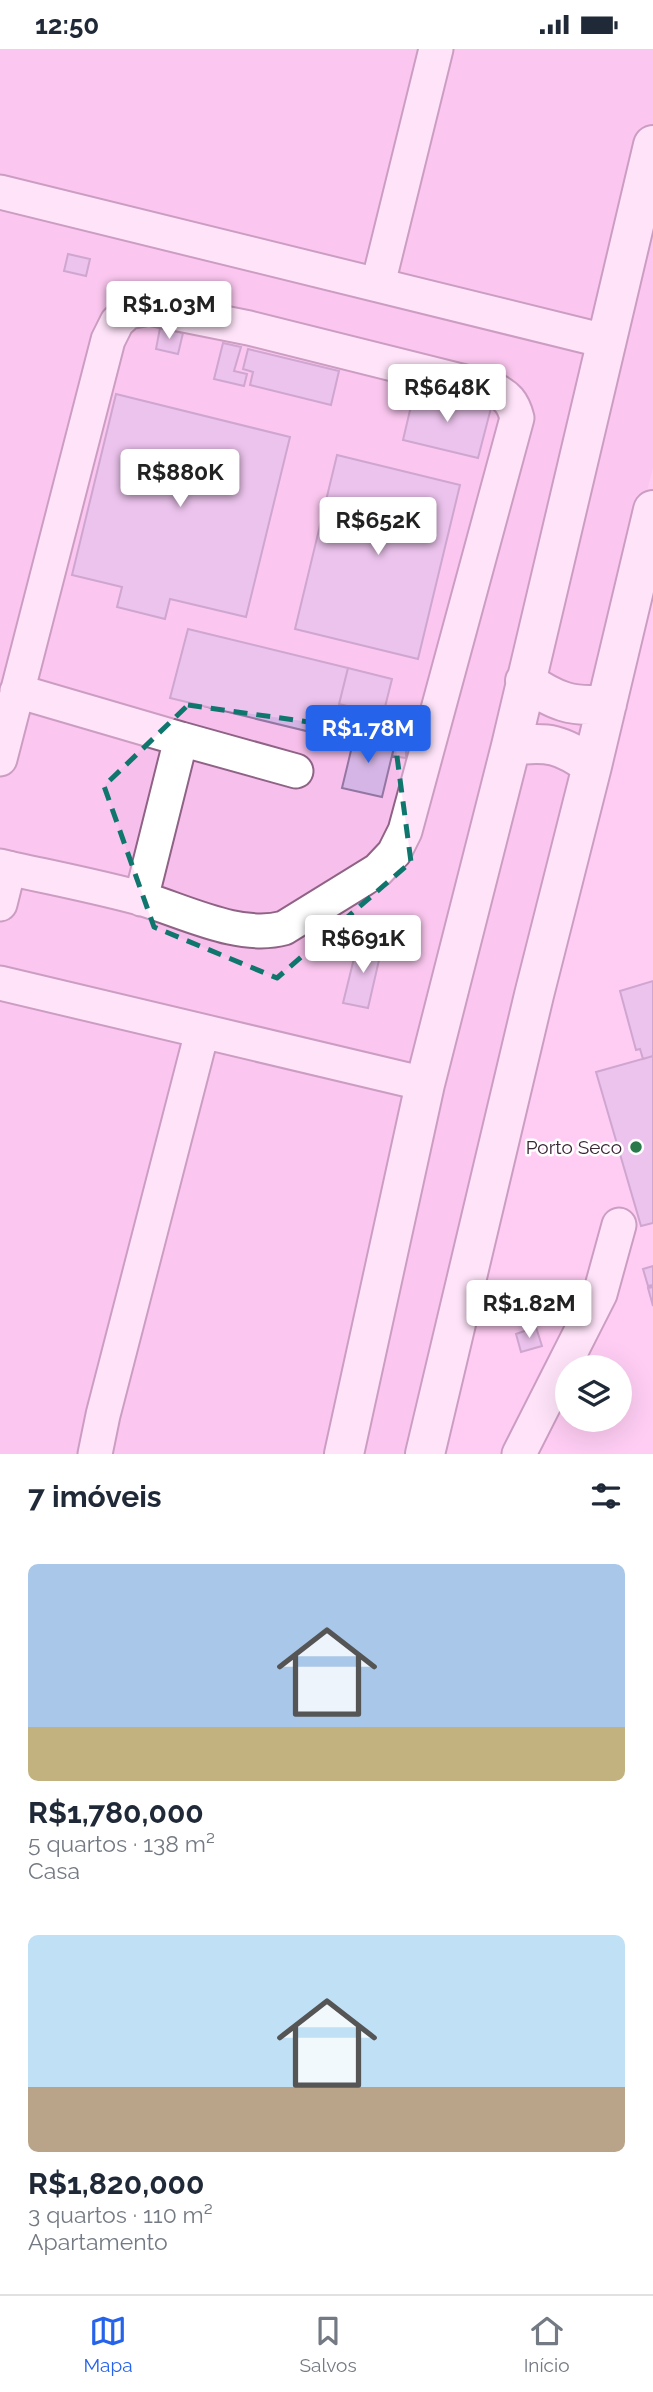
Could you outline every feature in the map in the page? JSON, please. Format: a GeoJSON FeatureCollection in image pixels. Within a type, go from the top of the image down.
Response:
{"type":"FeatureCollection","features":[{"type":"Feature","properties":{"kind":"main road"},"geometry":{"type":"LineString","coordinates":[[344,1454],[425,1084],[511,746],[653,145]]}},
{"type":"Feature","properties":{"kind":"main road"},"geometry":{"type":"LineString","coordinates":[[425,1454],[653,510]]}},
{"type":"Feature","properties":{"kind":"main road"},"geometry":{"type":"LineString","coordinates":[[526,681],[564,703],[588,706],[607,704]]}},
{"type":"Feature","properties":{"kind":"main road"},"geometry":{"type":"LineString","coordinates":[[511,746],[552,743],[571,751],[592,766]]}},
{"type":"Feature","properties":{"kind":"lane"},"geometry":{"type":"LineString","coordinates":[[378,284],[436,49]]}},
{"type":"Feature","properties":{"kind":"lane"},"geometry":{"type":"LineString","coordinates":[[0,192],[605,341]]}},
{"type":"Feature","properties":{"kind":"lane"},"geometry":{"type":"LineString","coordinates":[[0,759],[108,340],[117,322],[128,312],[149,308],[249,328],[493,389],[505,395],[514,405],[517,418],[405,831],[394,853],[378,870],[284,928],[266,933],[245,931],[141,899],[4,867],[0,904]]}},
{"type":"Feature","properties":{"kind":"lane"},"geometry":{"type":"LineString","coordinates":[[17,691],[296,771]]}},
{"type":"Feature","properties":{"kind":"lane"},"geometry":{"type":"LineString","coordinates":[[141,899],[181,739]]}},
{"type":"Feature","properties":{"kind":"lane"},"geometry":{"type":"LineString","coordinates":[[0,983],[425,1084]]}},
{"type":"Feature","properties":{"kind":"lane"},"geometry":{"type":"LineString","coordinates":[[94,1454],[202,1032]]}},
{"type":"Feature","properties":{"kind":"lane"},"geometry":{"type":"LineString","coordinates":[[519,1454],[600,1294],[619,1225]]}},
{"type":"Feature","properties":{"kind":"highlighted area"},"geometry":{"type":"Polygon","coordinates":[[[188,705],[394,734],[411,862],[277,978],[154,927],[104,786],[188,705]]]}},
{"type":"Feature","properties":{"kind":"shaded area"},"geometry":{"type":"Polygon","coordinates":[[[0,49],[653,49],[653,468],[411,1454],[0,1454],[0,49]]]}},
{"type":"Feature","properties":{"kind":"building"},"geometry":{"type":"Polygon","coordinates":[[[68,254],[90,259],[86,276],[64,271],[68,254]]]}},
{"type":"Feature","properties":{"kind":"building"},"geometry":{"type":"Polygon","coordinates":[[[160,328],[183,333],[178,354],[156,349],[160,328]]]}},
{"type":"Feature","properties":{"kind":"building"},"geometry":{"type":"Polygon","coordinates":[[[223,343],[241,347],[234,371],[247,374],[244,386],[214,379],[223,343]]]}},
{"type":"Feature","properties":{"kind":"building"},"geometry":{"type":"Polygon","coordinates":[[[248,349],[339,371],[331,405],[250,385],[253,372],[243,369],[248,349]]]}},
{"type":"Feature","properties":{"kind":"building"},"geometry":{"type":"Polygon","coordinates":[[[415,389],[491,408],[478,458],[403,440],[415,389]]]}},
{"type":"Feature","properties":{"kind":"building"},"geometry":{"type":"Polygon","coordinates":[[[116,394],[290,437],[246,617],[170,599],[165,619],[117,607],[122,587],[72,575],[116,394]]]}},
{"type":"Feature","properties":{"kind":"building"},"geometry":{"type":"Polygon","coordinates":[[[337,455],[460,485],[418,659],[295,629],[337,455]]]}},
{"type":"Feature","properties":{"kind":"building"},"geometry":{"type":"Polygon","coordinates":[[[188,629],[348,668],[331,737],[170,698],[188,629]]]}},
{"type":"Feature","properties":{"kind":"building"},"geometry":{"type":"Polygon","coordinates":[[[348,668],[392,679],[383,715],[339,704],[348,668]]]}},
{"type":"Feature","properties":{"kind":"building"},"geometry":{"type":"Polygon","coordinates":[[[355,734],[395,743],[382,797],[342,788],[355,734]]]}},
{"type":"Feature","properties":{"kind":"building"},"geometry":{"type":"Polygon","coordinates":[[[395,744],[406,747],[406,758],[392,756],[395,744]]]}},
{"type":"Feature","properties":{"kind":"building"},"geometry":{"type":"Polygon","coordinates":[[[358,942],[382,947],[368,1008],[343,1003],[358,942]]]}},
{"type":"Feature","properties":{"kind":"building"},"geometry":{"type":"Polygon","coordinates":[[[653,981],[653,1056],[643,1059],[640,1049],[636,1050],[620,991],[653,981]]]}},
{"type":"Feature","properties":{"kind":"building"},"geometry":{"type":"Polygon","coordinates":[[[653,981],[653,1056],[643,1059],[640,1049],[636,1050],[620,991],[653,981]]]}},
{"type":"Feature","properties":{"kind":"building"},"geometry":{"type":"Polygon","coordinates":[[[653,981],[653,1056],[643,1059],[640,1049],[636,1050],[620,991],[653,981]]]}},
{"type":"Feature","properties":{"kind":"building"},"geometry":{"type":"Polygon","coordinates":[[[653,981],[653,1056],[643,1059],[640,1049],[636,1050],[620,991],[653,981]]]}},
{"type":"Feature","properties":{"kind":"building"},"geometry":{"type":"Polygon","coordinates":[[[653,981],[653,1056],[643,1059],[640,1049],[636,1050],[620,991],[653,981]]]}},
{"type":"Feature","properties":{"kind":"building","name":"Porto Seco"},"geometry":{"type":"Polygon","coordinates":[[[653,1056],[653,1223],[641,1226],[596,1072],[653,1056]]]}},
{"type":"Feature","properties":{"kind":"building"},"geometry":{"type":"Polygon","coordinates":[[[653,1266],[653,1285],[648,1286],[643,1269],[653,1266]]]}},
{"type":"Feature","properties":{"kind":"building"},"geometry":{"type":"Polygon","coordinates":[[[653,1266],[653,1285],[648,1286],[643,1269],[653,1266]]]}},
{"type":"Feature","properties":{"kind":"building"},"geometry":{"type":"Polygon","coordinates":[[[653,1266],[653,1285],[648,1286],[643,1269],[653,1266]]]}},
{"type":"Feature","properties":{"kind":"building"},"geometry":{"type":"Polygon","coordinates":[[[653,1266],[653,1285],[648,1286],[643,1269],[653,1266]]]}},
{"type":"Feature","properties":{"kind":"building"},"geometry":{"type":"Polygon","coordinates":[[[653,1266],[653,1285],[648,1286],[643,1269],[653,1266]]]}},
{"type":"Feature","properties":{"kind":"building"},"geometry":{"type":"Polygon","coordinates":[[[653,1287],[653,1306],[648,1288],[653,1287]]]}},
{"type":"Feature","properties":{"kind":"building"},"geometry":{"type":"Polygon","coordinates":[[[653,1287],[653,1306],[648,1288],[653,1287]]]}},
{"type":"Feature","properties":{"kind":"building"},"geometry":{"type":"Polygon","coordinates":[[[653,1287],[653,1306],[648,1288],[653,1287]]]}},
{"type":"Feature","properties":{"kind":"building"},"geometry":{"type":"Polygon","coordinates":[[[653,1287],[653,1306],[648,1288],[653,1287]]]}},
{"type":"Feature","properties":{"kind":"building"},"geometry":{"type":"Polygon","coordinates":[[[653,1287],[653,1306],[648,1288],[653,1287]]]}},
{"type":"Feature","properties":{"kind":"building"},"geometry":{"type":"Polygon","coordinates":[[[536,1327],[542,1346],[521,1352],[516,1334],[536,1327]]]}},
{"type":"Feature","properties":{"kind":"building"},"geometry":{"type":"Polygon","coordinates":[[[536,1327],[542,1346],[521,1352],[516,1334],[536,1327]]]}},
{"type":"Feature","properties":{"kind":"building"},"geometry":{"type":"Polygon","coordinates":[[[536,1327],[542,1346],[521,1352],[516,1334],[536,1327]]]}},
{"type":"Feature","properties":{"kind":"building"},"geometry":{"type":"Polygon","coordinates":[[[536,1327],[542,1346],[521,1352],[516,1334],[536,1327]]]}},
{"type":"Feature","properties":{"kind":"building"},"geometry":{"type":"Polygon","coordinates":[[[536,1327],[542,1346],[521,1352],[516,1334],[536,1327]]]}},
{"type":"Feature","properties":{"kind":"place","name":"Porto Seco"},"geometry":{"type":"Point","coordinates":[636,1147]}}]}
